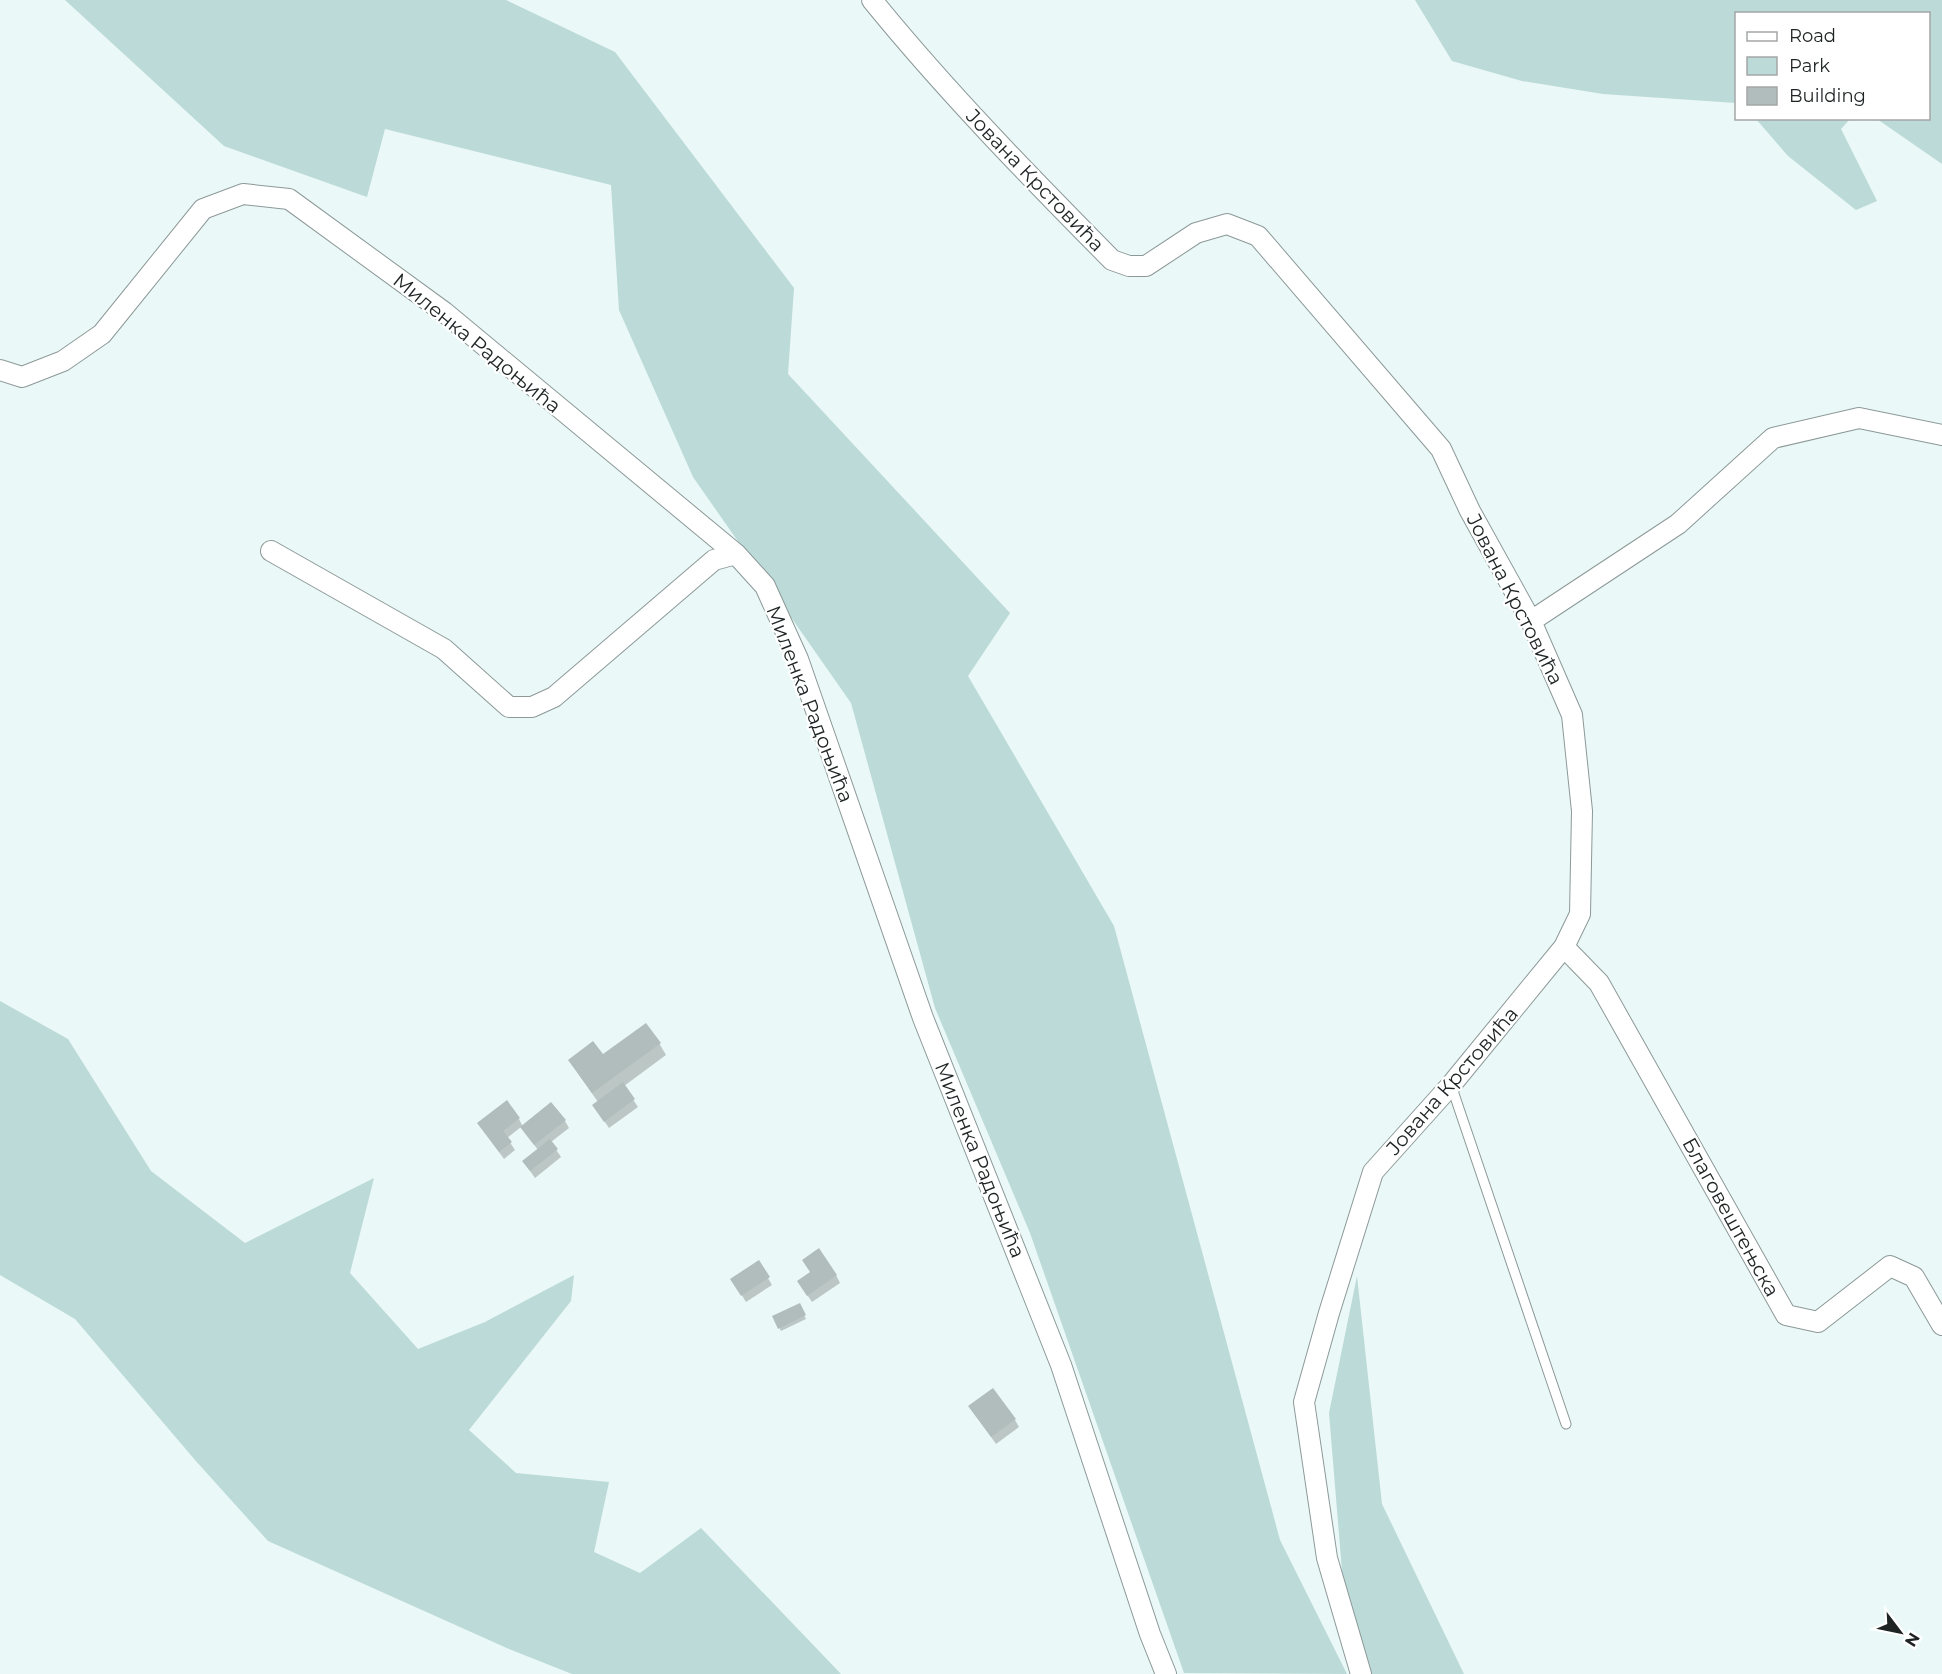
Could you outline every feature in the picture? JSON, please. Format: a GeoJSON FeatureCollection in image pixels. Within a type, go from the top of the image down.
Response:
{"type":"FeatureCollection","features":[{"type":"Feature","properties":{"kind":"street","name":"Јована Крстовића"},"geometry":{"type":"LineString","coordinates":[[872,0],[907,44],[1015,161],[1112,260],[1129,266],[1146,266],[1196,233],[1227,224],[1258,236],[1441,449],[1470,511],[1531,621],[1572,715],[1581,811],[1580,914],[1564,947],[1451,1085],[1373,1172],[1304,1402],[1327,1558],[1361,1674]]}},
{"type":"Feature","properties":{"kind":"street","name":"Миленка Радоњића"},"geometry":{"type":"LineString","coordinates":[[0,370],[22,377],[63,361],[102,334],[203,209],[243,194],[289,199],[444,312],[736,554],[765,586],[798,659],[923,1018],[1061,1365],[1150,1634],[1167,1674]]}},
{"type":"Feature","properties":{"kind":"street"},"geometry":{"type":"LineString","coordinates":[[1531,621],[1678,524],[1773,438],[1859,418],[1942,435]]}},
{"type":"Feature","properties":{"kind":"street"},"geometry":{"type":"LineString","coordinates":[[271,551],[444,649],[509,707],[532,707],[554,697],[714,560],[736,554]]}},
{"type":"Feature","properties":{"kind":"street","name":"Благовештењска"},"geometry":{"type":"LineString","coordinates":[[1564,947],[1599,983],[1786,1315],[1818,1322],[1890,1266],[1914,1277],[1942,1325]]}},
{"type":"Feature","properties":{"kind":"lane"},"geometry":{"type":"LineString","coordinates":[[1451,1085],[1566,1424]]}},
{"type":"Feature","properties":{"kind":"green space"},"geometry":{"type":"Polygon","coordinates":[[[65,0],[506,0],[615,52],[794,288],[788,374],[1010,613],[968,676],[1114,926],[1280,1540],[1347,1674],[1184,1673],[1030,1233],[935,1008],[851,703],[693,477],[619,310],[611,185],[385,129],[367,197],[224,146],[65,0]]]}},
{"type":"Feature","properties":{"kind":"green space"},"geometry":{"type":"Polygon","coordinates":[[[1415,0],[1942,0],[1942,164],[1878,120],[1930,120],[1930,12],[1735,12],[1735,103],[1603,94],[1522,81],[1452,61],[1415,0]]]}},
{"type":"Feature","properties":{"kind":"green space"},"geometry":{"type":"Polygon","coordinates":[[[1757,120],[1849,120],[1841,129],[1877,201],[1856,210],[1788,156],[1757,120]]]}},
{"type":"Feature","properties":{"kind":"green space"},"geometry":{"type":"Polygon","coordinates":[[[0,1001],[68,1039],[151,1171],[245,1243],[374,1178],[350,1273],[418,1349],[485,1322],[574,1275],[571,1301],[469,1430],[516,1473],[609,1482],[594,1552],[640,1573],[701,1528],[841,1674],[572,1674],[509,1649],[268,1541],[195,1460],[75,1319],[0,1275],[0,1001]]]}},
{"type":"Feature","properties":{"kind":"green space"},"geometry":{"type":"Polygon","coordinates":[[[1357,1276],[1382,1504],[1464,1674],[1370,1674],[1344,1595],[1329,1413],[1357,1276]]]}},
{"type":"Feature","properties":{"kind":"building"},"geometry":{"type":"Polygon","coordinates":[[[646,1023],[661,1043],[592,1093],[568,1060],[593,1041],[603,1054],[646,1023]]]}},
{"type":"Feature","properties":{"kind":"building"},"geometry":{"type":"Polygon","coordinates":[[[623,1082],[635,1099],[604,1122],[592,1105],[623,1082]]]}},
{"type":"Feature","properties":{"kind":"building"},"geometry":{"type":"Polygon","coordinates":[[[507,1100],[520,1118],[503,1131],[512,1142],[499,1152],[477,1123],[507,1100]]]}},
{"type":"Feature","properties":{"kind":"building"},"geometry":{"type":"Polygon","coordinates":[[[551,1102],[566,1120],[534,1145],[520,1127],[551,1102]]]}},
{"type":"Feature","properties":{"kind":"building"},"geometry":{"type":"Polygon","coordinates":[[[550,1139],[558,1149],[530,1171],[522,1161],[550,1139]]]}},
{"type":"Feature","properties":{"kind":"building"},"geometry":{"type":"Polygon","coordinates":[[[819,1248],[837,1275],[807,1296],[797,1281],[810,1272],[802,1260],[819,1248]]]}},
{"type":"Feature","properties":{"kind":"building"},"geometry":{"type":"Polygon","coordinates":[[[759,1260],[770,1277],[741,1296],[730,1279],[759,1260]]]}},
{"type":"Feature","properties":{"kind":"building"},"geometry":{"type":"Polygon","coordinates":[[[800,1303],[806,1315],[778,1329],[772,1316],[800,1303]]]}},
{"type":"Feature","properties":{"kind":"building"},"geometry":{"type":"Polygon","coordinates":[[[993,1388],[1016,1419],[991,1437],[968,1406],[993,1388]]]}}]}
